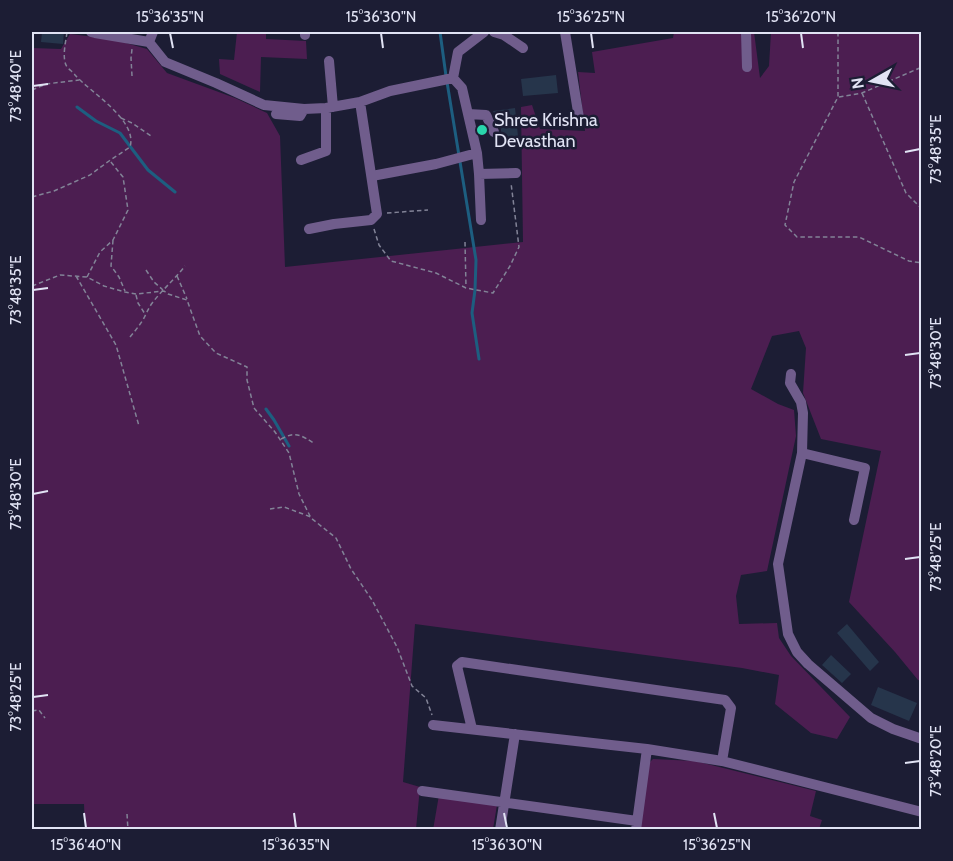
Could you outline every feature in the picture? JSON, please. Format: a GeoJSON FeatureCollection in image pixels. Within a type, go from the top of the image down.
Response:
{"type":"FeatureCollection","features":[{"type":"Feature","properties":{"kind":"street"},"geometry":{"type":"LineString","coordinates":[[91,32],[134,40],[151,37],[165,62],[264,105],[304,109],[329,108],[360,102],[390,91],[453,78]]}},
{"type":"Feature","properties":{"kind":"street"},"geometry":{"type":"LineString","coordinates":[[453,78],[458,52],[484,32]]}},
{"type":"Feature","properties":{"kind":"street"},"geometry":{"type":"LineString","coordinates":[[494,32],[504,34],[523,48]]}},
{"type":"Feature","properties":{"kind":"street"},"geometry":{"type":"LineString","coordinates":[[565,32],[579,118]]}},
{"type":"Feature","properties":{"kind":"street"},"geometry":{"type":"LineString","coordinates":[[746,32],[747,67]]}},
{"type":"Feature","properties":{"kind":"street"},"geometry":{"type":"LineString","coordinates":[[301,160],[326,151],[329,61]]}},
{"type":"Feature","properties":{"kind":"street"},"geometry":{"type":"LineString","coordinates":[[453,78],[462,88],[477,153],[481,220]]}},
{"type":"Feature","properties":{"kind":"street"},"geometry":{"type":"LineString","coordinates":[[309,230],[374,217],[372,176],[360,102]]}},
{"type":"Feature","properties":{"kind":"street"},"geometry":{"type":"LineString","coordinates":[[276,114],[300,116],[304,109]]}},
{"type":"Feature","properties":{"kind":"street"},"geometry":{"type":"LineString","coordinates":[[468,114],[486,115],[494,132]]}},
{"type":"Feature","properties":{"kind":"street"},"geometry":{"type":"LineString","coordinates":[[372,176],[436,164],[477,153]]}},
{"type":"Feature","properties":{"kind":"street"},"geometry":{"type":"LineString","coordinates":[[479,174],[513,174]]}},
{"type":"Feature","properties":{"kind":"street"},"geometry":{"type":"LineString","coordinates":[[791,374],[790,383],[801,402],[803,413],[802,453],[778,564],[788,634],[797,652],[808,664],[871,718],[921,739]]}},
{"type":"Feature","properties":{"kind":"street"},"geometry":{"type":"LineString","coordinates":[[802,453],[865,468],[854,520]]}},
{"type":"Feature","properties":{"kind":"street"},"geometry":{"type":"LineString","coordinates":[[472,729],[457,666],[462,662],[725,700],[731,708],[722,761]]}},
{"type":"Feature","properties":{"kind":"street"},"geometry":{"type":"LineString","coordinates":[[433,725],[647,749],[722,761],[921,812]]}},
{"type":"Feature","properties":{"kind":"street"},"geometry":{"type":"LineString","coordinates":[[500,830],[515,734]]}},
{"type":"Feature","properties":{"kind":"street"},"geometry":{"type":"LineString","coordinates":[[422,791],[505,801],[637,825],[647,749]]}},
{"type":"Feature","properties":{"kind":"path"},"geometry":{"type":"LineString","coordinates":[[32,197],[54,191],[90,175],[130,147],[132,141],[126,125],[120,118],[66,65],[64,54],[67,32]]}},
{"type":"Feature","properties":{"kind":"path"},"geometry":{"type":"LineString","coordinates":[[838,32],[838,97],[794,182],[785,225],[797,237],[859,237],[909,261],[921,263]]}},
{"type":"Feature","properties":{"kind":"path"},"geometry":{"type":"LineString","coordinates":[[920,32],[921,36]]}},
{"type":"Feature","properties":{"kind":"path"},"geometry":{"type":"LineString","coordinates":[[132,76],[131,58],[134,40]]}},
{"type":"Feature","properties":{"kind":"path"},"geometry":{"type":"LineString","coordinates":[[838,97],[862,93],[921,67]]}},
{"type":"Feature","properties":{"kind":"path"},"geometry":{"type":"LineString","coordinates":[[32,90],[46,84],[80,80]]}},
{"type":"Feature","properties":{"kind":"path"},"geometry":{"type":"LineString","coordinates":[[862,93],[906,193],[921,209]]}},
{"type":"Feature","properties":{"kind":"path"},"geometry":{"type":"LineString","coordinates":[[120,118],[151,136]]}},
{"type":"Feature","properties":{"kind":"path"},"geometry":{"type":"LineString","coordinates":[[87,277],[100,252],[113,240],[128,210],[123,177],[109,160]]}},
{"type":"Feature","properties":{"kind":"path"},"geometry":{"type":"LineString","coordinates":[[428,210],[374,217],[379,245],[391,261],[436,273],[466,288],[493,293],[519,247],[513,174]]}},
{"type":"Feature","properties":{"kind":"path"},"geometry":{"type":"LineString","coordinates":[[113,240],[111,266],[119,277],[125,292]]}},
{"type":"Feature","properties":{"kind":"path"},"geometry":{"type":"LineString","coordinates":[[465,242],[466,288]]}},
{"type":"Feature","properties":{"kind":"path"},"geometry":{"type":"LineString","coordinates":[[130,337],[146,315],[148,308],[185,266]]}},
{"type":"Feature","properties":{"kind":"path"},"geometry":{"type":"LineString","coordinates":[[146,270],[154,282],[168,294],[187,300]]}},
{"type":"Feature","properties":{"kind":"path"},"geometry":{"type":"LineString","coordinates":[[32,286],[60,275],[87,277],[104,286],[136,294],[164,291]]}},
{"type":"Feature","properties":{"kind":"path"},"geometry":{"type":"LineString","coordinates":[[76,276],[116,345],[139,426]]}},
{"type":"Feature","properties":{"kind":"path"},"geometry":{"type":"LineString","coordinates":[[177,276],[200,336],[216,353],[247,368],[247,380],[254,408],[289,453],[299,494],[311,518]]}},
{"type":"Feature","properties":{"kind":"path"},"geometry":{"type":"LineString","coordinates":[[136,294],[138,303],[146,315]]}},
{"type":"Feature","properties":{"kind":"path"},"geometry":{"type":"LineString","coordinates":[[280,439],[288,435],[300,434],[315,444]]}},
{"type":"Feature","properties":{"kind":"path"},"geometry":{"type":"LineString","coordinates":[[270,509],[284,507],[311,518],[336,538],[351,569],[372,600],[397,646],[412,686],[426,698],[432,712],[433,725]]}},
{"type":"Feature","properties":{"kind":"path"},"geometry":{"type":"LineString","coordinates":[[32,711],[39,710],[45,718]]}},
{"type":"Feature","properties":{"kind":"path"},"geometry":{"type":"LineString","coordinates":[[127,814],[128,830]]}},
{"type":"Feature","properties":{"kind":"shaded area"},"geometry":{"type":"Polygon","coordinates":[[[237,32],[266,32],[266,39],[306,41],[307,59],[261,57],[260,92],[220,74],[219,59],[234,60],[237,32]]]}},
{"type":"Feature","properties":{"kind":"shaded area"},"geometry":{"type":"Polygon","coordinates":[[[674,32],[754,32],[760,78],[769,66],[771,32],[921,32],[921,681],[849,602],[881,451],[821,439],[803,393],[806,348],[799,331],[772,336],[751,389],[794,410],[796,436],[767,571],[741,575],[736,596],[739,624],[777,623],[779,638],[791,656],[850,717],[837,739],[811,733],[775,704],[779,675],[415,624],[403,782],[420,787],[416,829],[85,829],[84,804],[32,804],[32,48],[61,49],[70,34],[112,39],[147,49],[167,73],[235,98],[267,113],[280,136],[285,267],[523,242],[521,107],[532,105],[540,129],[585,131],[578,72],[595,73],[592,52],[673,38],[674,32]]]}},
{"type":"Feature","properties":{"kind":"shaded area"},"geometry":{"type":"Polygon","coordinates":[[[653,759],[695,761],[816,791],[810,816],[822,820],[819,829],[640,830],[649,763],[653,759]]]}},
{"type":"Feature","properties":{"kind":"shaded area"},"geometry":{"type":"Polygon","coordinates":[[[439,795],[497,805],[493,829],[433,830],[439,795]]]}},
{"type":"Feature","properties":{"kind":"building"},"geometry":{"type":"Polygon","coordinates":[[[42,32],[64,32],[63,44],[41,42],[42,32]]]}},
{"type":"Feature","properties":{"kind":"building"},"geometry":{"type":"Polygon","coordinates":[[[556,75],[558,93],[523,96],[521,79],[556,75]]]}},
{"type":"Feature","properties":{"kind":"building"},"geometry":{"type":"Polygon","coordinates":[[[515,108],[518,136],[498,138],[501,129],[493,111],[515,108]]]}},
{"type":"Feature","properties":{"kind":"building"},"geometry":{"type":"Polygon","coordinates":[[[847,624],[879,662],[870,671],[837,633],[847,624]]]}},
{"type":"Feature","properties":{"kind":"building"},"geometry":{"type":"Polygon","coordinates":[[[831,655],[851,674],[842,683],[822,665],[831,655]]]}},
{"type":"Feature","properties":{"kind":"building"},"geometry":{"type":"Polygon","coordinates":[[[878,687],[917,703],[909,721],[871,705],[878,687]]]}},
{"type":"Feature","properties":{"kind":"waterway"},"geometry":{"type":"LineString","coordinates":[[440,32],[446,76]]}},
{"type":"Feature","properties":{"kind":"waterway"},"geometry":{"type":"LineString","coordinates":[[447,82],[476,260],[472,313],[479,359]]}},
{"type":"Feature","properties":{"kind":"waterway"},"geometry":{"type":"LineString","coordinates":[[77,107],[96,121],[120,133],[148,170],[175,192]]}},
{"type":"Feature","properties":{"kind":"waterway"},"geometry":{"type":"LineString","coordinates":[[266,409],[289,446]]}},
{"type":"Feature","properties":{"kind":"place","name":"Shree Krishna Devasthan"},"geometry":{"type":"Point","coordinates":[482,130]}}]}
